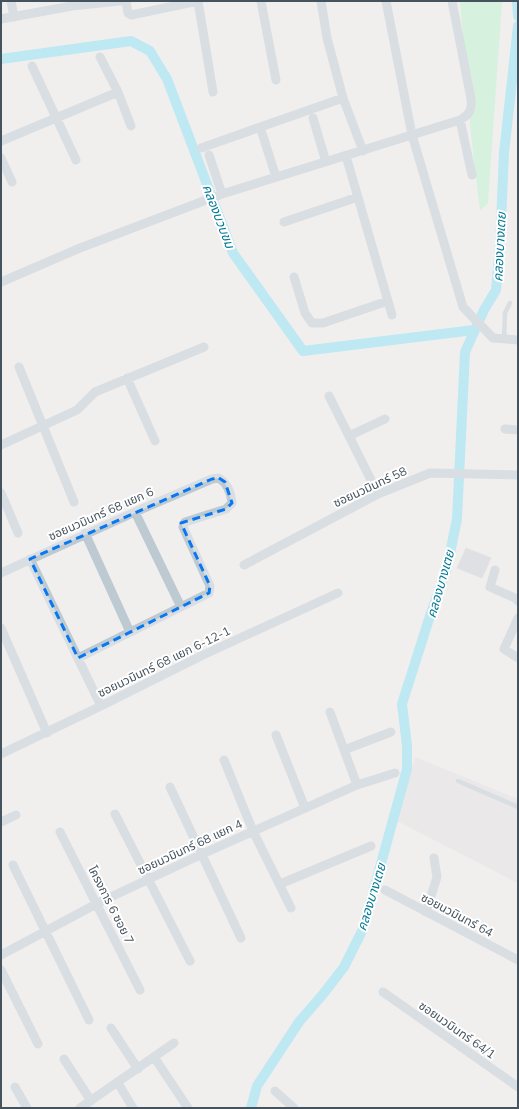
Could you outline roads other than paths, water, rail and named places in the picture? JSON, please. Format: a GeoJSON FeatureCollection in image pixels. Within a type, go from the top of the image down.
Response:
{"type":"FeatureCollection","features":[{"type":"Feature","properties":{"kind":"street"},"geometry":{"type":"LineString","coordinates":[[11,1],[14,17]]}},
{"type":"Feature","properties":{"kind":"street"},"geometry":{"type":"LineString","coordinates":[[1,19],[72,4],[120,1]]}},
{"type":"Feature","properties":{"kind":"street"},"geometry":{"type":"LineString","coordinates":[[126,1],[128,14],[131,15],[198,1],[213,92]]}},
{"type":"Feature","properties":{"kind":"street"},"geometry":{"type":"LineString","coordinates":[[261,1],[276,80]]}},
{"type":"Feature","properties":{"kind":"street"},"geometry":{"type":"LineString","coordinates":[[321,1],[327,38],[343,98],[363,151]]}},
{"type":"Feature","properties":{"kind":"street"},"geometry":{"type":"LineString","coordinates":[[386,1],[412,135],[463,307],[493,338],[518,340]]}},
{"type":"Feature","properties":{"kind":"street"},"geometry":{"type":"LineString","coordinates":[[1,282],[80,248],[219,195],[460,120],[469,115],[472,108],[452,1]]}},
{"type":"Feature","properties":{"kind":"street"},"geometry":{"type":"LineString","coordinates":[[100,57],[118,92],[131,126]]}},
{"type":"Feature","properties":{"kind":"street"},"geometry":{"type":"LineString","coordinates":[[32,66],[76,160]]}},
{"type":"Feature","properties":{"kind":"street"},"geometry":{"type":"LineString","coordinates":[[1,141],[118,92]]}},
{"type":"Feature","properties":{"kind":"street"},"geometry":{"type":"LineString","coordinates":[[201,148],[343,98]]}},
{"type":"Feature","properties":{"kind":"street"},"geometry":{"type":"LineString","coordinates":[[313,118],[326,162]]}},
{"type":"Feature","properties":{"kind":"street"},"geometry":{"type":"LineString","coordinates":[[460,120],[472,175]]}},
{"type":"Feature","properties":{"kind":"street"},"geometry":{"type":"LineString","coordinates":[[262,134],[276,177]]}},
{"type":"Feature","properties":{"kind":"street"},"geometry":{"type":"LineString","coordinates":[[209,155],[219,195]]}},
{"type":"Feature","properties":{"kind":"street"},"geometry":{"type":"LineString","coordinates":[[346,156],[392,315]]}},
{"type":"Feature","properties":{"kind":"street"},"geometry":{"type":"LineString","coordinates":[[1,158],[12,182]]}},
{"type":"Feature","properties":{"kind":"street"},"geometry":{"type":"LineString","coordinates":[[284,222],[358,197]]}},
{"type":"Feature","properties":{"kind":"street"},"geometry":{"type":"LineString","coordinates":[[294,277],[305,313],[312,322],[323,323],[388,301]]}},
{"type":"Feature","properties":{"kind":"street"},"geometry":{"type":"LineString","coordinates":[[1,445],[77,410],[95,392],[204,347]]}},
{"type":"Feature","properties":{"kind":"street"},"geometry":{"type":"LineString","coordinates":[[19,367],[44,425],[74,502]]}},
{"type":"Feature","properties":{"kind":"street"},"geometry":{"type":"LineString","coordinates":[[127,378],[156,441]]}},
{"type":"Feature","properties":{"kind":"street"},"geometry":{"type":"LineString","coordinates":[[329,396],[378,494]]}},
{"type":"Feature","properties":{"kind":"street"},"geometry":{"type":"LineString","coordinates":[[349,436],[385,419]]}},
{"type":"Feature","properties":{"kind":"street"},"geometry":{"type":"LineString","coordinates":[[505,430],[518,430]]}},
{"type":"Feature","properties":{"kind":"street","name":"ซอยนวมินทร์ 58"},"geometry":{"type":"LineString","coordinates":[[244,566],[378,494],[430,473],[518,475]]}},
{"type":"Feature","properties":{"kind":"street","name":"ซอยนวมินทร์ 68 แยก 6"},"geometry":{"type":"LineString","coordinates":[[1,573],[30,558],[86,533],[212,479],[219,478],[225,482],[231,494],[232,503],[226,508],[185,522],[183,527],[210,586],[209,593],[181,606]]}},
{"type":"Feature","properties":{"kind":"street"},"geometry":{"type":"LineString","coordinates":[[1,493],[18,533]]}},
{"type":"Feature","properties":{"kind":"street"},"geometry":{"type":"LineString","coordinates":[[78,658],[181,606],[135,512]]}},
{"type":"Feature","properties":{"kind":"street"},"geometry":{"type":"LineString","coordinates":[[86,533],[130,632]]}},
{"type":"Feature","properties":{"kind":"street"},"geometry":{"type":"LineString","coordinates":[[30,558],[101,706]]}},
{"type":"Feature","properties":{"kind":"street"},"geometry":{"type":"LineString","coordinates":[[495,570],[490,587],[515,598],[518,601]]}},
{"type":"Feature","properties":{"kind":"street","name":"ซอยนวมินทร์ 68 แยก 6-12-1"},"geometry":{"type":"LineString","coordinates":[[1,754],[47,733],[203,655],[338,594]]}},
{"type":"Feature","properties":{"kind":"street"},"geometry":{"type":"LineString","coordinates":[[518,618],[504,649],[518,658]]}},
{"type":"Feature","properties":{"kind":"street"},"geometry":{"type":"LineString","coordinates":[[1,628],[47,733]]}},
{"type":"Feature","properties":{"kind":"street"},"geometry":{"type":"LineString","coordinates":[[330,712],[356,785]]}},
{"type":"Feature","properties":{"kind":"street"},"geometry":{"type":"LineString","coordinates":[[344,750],[391,732]]}},
{"type":"Feature","properties":{"kind":"street"},"geometry":{"type":"LineString","coordinates":[[276,735],[305,808]]}},
{"type":"Feature","properties":{"kind":"street"},"geometry":{"type":"LineString","coordinates":[[224,760],[253,831],[291,908]]}},
{"type":"Feature","properties":{"kind":"street","name":"ซอยนวมินทร์ 68 แยก 4"},"geometry":{"type":"LineString","coordinates":[[1,955],[98,903],[200,855],[356,785],[395,772]]}},
{"type":"Feature","properties":{"kind":"street"},"geometry":{"type":"LineString","coordinates":[[170,787],[200,855],[241,938]]}},
{"type":"Feature","properties":{"kind":"street"},"geometry":{"type":"LineString","coordinates":[[115,814],[190,961]]}},
{"type":"Feature","properties":{"kind":"street"},"geometry":{"type":"LineString","coordinates":[[1,822],[16,815]]}},
{"type":"Feature","properties":{"kind":"street","name":"โครงการ 6 ซอย 7"},"geometry":{"type":"LineString","coordinates":[[60,832],[98,903],[140,990]]}},
{"type":"Feature","properties":{"kind":"street"},"geometry":{"type":"LineString","coordinates":[[280,884],[371,846]]}},
{"type":"Feature","properties":{"kind":"street"},"geometry":{"type":"LineString","coordinates":[[426,912],[437,877],[434,858]]}},
{"type":"Feature","properties":{"kind":"street"},"geometry":{"type":"LineString","coordinates":[[12,865],[89,1020]]}},
{"type":"Feature","properties":{"kind":"street","name":"ซอยนวมินทร์ 64"},"geometry":{"type":"LineString","coordinates":[[385,890],[518,960]]}},
{"type":"Feature","properties":{"kind":"street"},"geometry":{"type":"LineString","coordinates":[[1,970],[38,1044]]}},
{"type":"Feature","properties":{"kind":"street","name":"ซอยนวมินทร์ 64/1"},"geometry":{"type":"LineString","coordinates":[[383,992],[518,1087]]}},
{"type":"Feature","properties":{"kind":"street"},"geometry":{"type":"LineString","coordinates":[[112,1028],[138,1069]]}},
{"type":"Feature","properties":{"kind":"street"},"geometry":{"type":"LineString","coordinates":[[80,1108],[174,1043]]}},
{"type":"Feature","properties":{"kind":"street"},"geometry":{"type":"LineString","coordinates":[[154,1057],[188,1108]]}},
{"type":"Feature","properties":{"kind":"street"},"geometry":{"type":"LineString","coordinates":[[64,1059],[91,1101]]}},
{"type":"Feature","properties":{"kind":"street"},"geometry":{"type":"LineString","coordinates":[[118,1083],[132,1108]]}},
{"type":"Feature","properties":{"kind":"street"},"geometry":{"type":"LineString","coordinates":[[15,1087],[27,1108]]}},
{"type":"Feature","properties":{"kind":"street"},"geometry":{"type":"LineString","coordinates":[[275,1091],[294,1108]]}},
{"type":"Feature","properties":{"kind":"lane"},"geometry":{"type":"LineString","coordinates":[[504,340],[505,313],[510,303]]}},
{"type":"Feature","properties":{"kind":"lane"},"geometry":{"type":"LineString","coordinates":[[458,781],[518,807]]}},
{"type":"Feature","properties":{"kind":"waterway","name":"คลองบางเตย"},"geometry":{"type":"LineString","coordinates":[[517,1],[518,16]]}},
{"type":"Feature","properties":{"kind":"waterway","name":"คลองบางเตย"},"geometry":{"type":"LineString","coordinates":[[251,1108],[257,1086],[299,1022],[344,967],[363,929],[407,769],[407,746],[402,704],[447,568],[457,519],[465,352],[484,310],[496,290],[500,246],[504,153],[518,26]]}},
{"type":"Feature","properties":{"kind":"waterway","name":"คลองบวบขม"},"geometry":{"type":"LineString","coordinates":[[1,59],[131,41],[150,51],[167,79],[233,253],[303,351],[474,330]]}}]}
